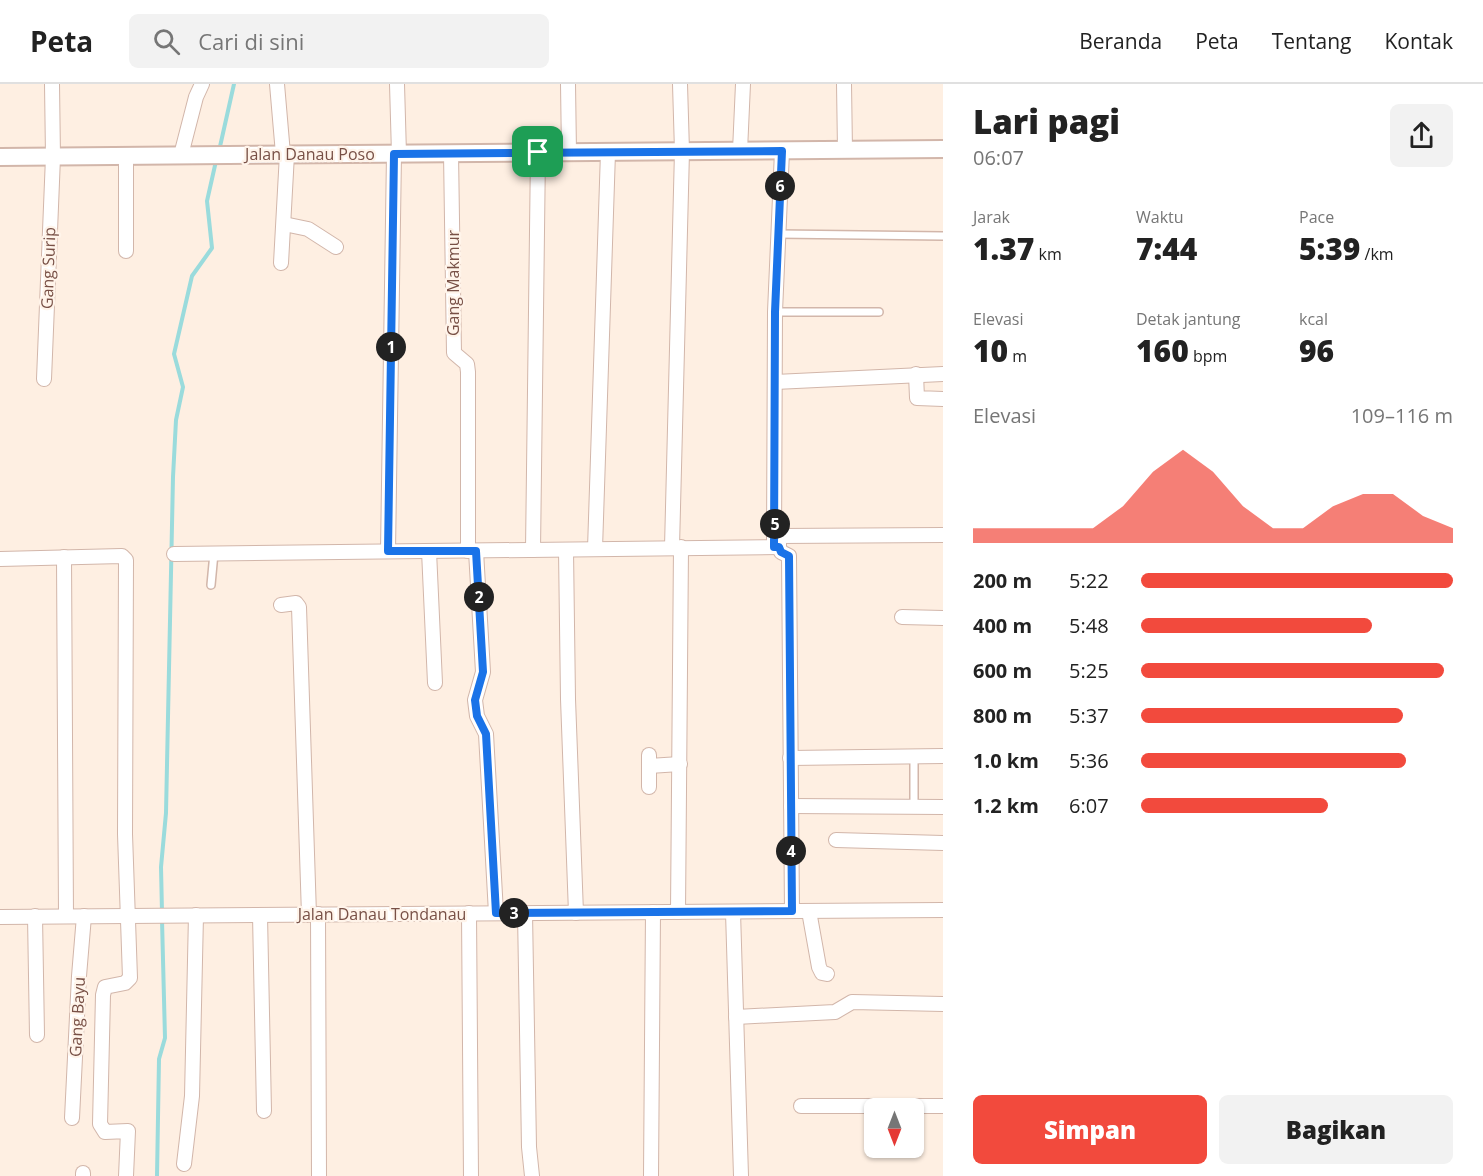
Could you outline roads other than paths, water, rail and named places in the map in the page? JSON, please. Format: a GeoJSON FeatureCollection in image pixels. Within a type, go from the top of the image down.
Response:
{"type":"FeatureCollection","features":[{"type":"Feature","properties":{"kind":"street","name":"Gang Surip"},"geometry":{"type":"LineString","coordinates":[[44,379],[53,157],[52,84]]}},
{"type":"Feature","properties":{"kind":"street"},"geometry":{"type":"LineString","coordinates":[[181,155],[196,97],[202,84]]}},
{"type":"Feature","properties":{"kind":"street"},"geometry":{"type":"LineString","coordinates":[[277,84],[285,154],[281,263]]}},
{"type":"Feature","properties":{"kind":"street"},"geometry":{"type":"LineString","coordinates":[[388,551],[397,84]]}},
{"type":"Feature","properties":{"kind":"street"},"geometry":{"type":"LineString","coordinates":[[568,84],[569,152]]}},
{"type":"Feature","properties":{"kind":"street"},"geometry":{"type":"LineString","coordinates":[[678,912],[680,764],[677,547],[682,151],[680,84]]}},
{"type":"Feature","properties":{"kind":"street"},"geometry":{"type":"LineString","coordinates":[[740,151],[743,84]]}},
{"type":"Feature","properties":{"kind":"street"},"geometry":{"type":"LineString","coordinates":[[844,84],[845,150]]}},
{"type":"Feature","properties":{"kind":"street","name":"Jalan Danau Poso"},"geometry":{"type":"LineString","coordinates":[[0,157],[943,149]]}},
{"type":"Feature","properties":{"kind":"street"},"geometry":{"type":"LineString","coordinates":[[782,151],[775,312],[777,547],[789,556],[792,911]]}},
{"type":"Feature","properties":{"kind":"street"},"geometry":{"type":"LineString","coordinates":[[532,550],[538,152]]}},
{"type":"Feature","properties":{"kind":"street"},"geometry":{"type":"LineString","coordinates":[[595,549],[608,152]]}},
{"type":"Feature","properties":{"kind":"street","name":"Gang Makmur"},"geometry":{"type":"LineString","coordinates":[[452,153],[454,353],[467,364],[468,372],[472,551],[483,672],[475,700],[477,716],[486,734],[496,913]]}},
{"type":"Feature","properties":{"kind":"street"},"geometry":{"type":"LineString","coordinates":[[126,156],[126,251]]}},
{"type":"Feature","properties":{"kind":"street"},"geometry":{"type":"LineString","coordinates":[[284,224],[308,229],[336,247]]}},
{"type":"Feature","properties":{"kind":"street"},"geometry":{"type":"LineString","coordinates":[[916,374],[917,398],[943,399]]}},
{"type":"Feature","properties":{"kind":"street"},"geometry":{"type":"LineString","coordinates":[[775,382],[943,374]]}},
{"type":"Feature","properties":{"kind":"street"},"geometry":{"type":"LineString","coordinates":[[777,547],[779,536],[943,535]]}},
{"type":"Feature","properties":{"kind":"street"},"geometry":{"type":"LineString","coordinates":[[174,554],[777,547]]}},
{"type":"Feature","properties":{"kind":"street"},"geometry":{"type":"LineString","coordinates":[[566,550],[568,699],[576,913]]}},
{"type":"Feature","properties":{"kind":"street"},"geometry":{"type":"LineString","coordinates":[[429,551],[435,683]]}},
{"type":"Feature","properties":{"kind":"street"},"geometry":{"type":"LineString","coordinates":[[0,559],[122,556],[126,560],[125,834],[130,978],[125,983],[105,987],[103,995],[100,1124],[105,1132],[128,1131],[126,1176]]}},
{"type":"Feature","properties":{"kind":"street"},"geometry":{"type":"LineString","coordinates":[[63,557],[66,916]]}},
{"type":"Feature","properties":{"kind":"street"},"geometry":{"type":"LineString","coordinates":[[281,605],[296,603],[299,607],[314,914],[319,1176]]}},
{"type":"Feature","properties":{"kind":"street"},"geometry":{"type":"LineString","coordinates":[[902,617],[943,618]]}},
{"type":"Feature","properties":{"kind":"street"},"geometry":{"type":"LineString","coordinates":[[790,758],[943,756]]}},
{"type":"Feature","properties":{"kind":"street"},"geometry":{"type":"LineString","coordinates":[[649,787],[649,760],[680,764]]}},
{"type":"Feature","properties":{"kind":"street"},"geometry":{"type":"LineString","coordinates":[[791,806],[943,807]]}},
{"type":"Feature","properties":{"kind":"street"},"geometry":{"type":"LineString","coordinates":[[836,840],[943,843]]}},
{"type":"Feature","properties":{"kind":"street","name":"Jalan Danau Tondanau"},"geometry":{"type":"LineString","coordinates":[[0,916],[943,910]]}},
{"type":"Feature","properties":{"kind":"street"},"geometry":{"type":"LineString","coordinates":[[809,911],[819,967],[827,974]]}},
{"type":"Feature","properties":{"kind":"street"},"geometry":{"type":"LineString","coordinates":[[651,1176],[653,912]]}},
{"type":"Feature","properties":{"kind":"street"},"geometry":{"type":"LineString","coordinates":[[734,912],[741,1176]]}},
{"type":"Feature","properties":{"kind":"street"},"geometry":{"type":"LineString","coordinates":[[525,913],[529,1148],[532,1176]]}},
{"type":"Feature","properties":{"kind":"street"},"geometry":{"type":"LineString","coordinates":[[469,914],[471,1176]]}},
{"type":"Feature","properties":{"kind":"street"},"geometry":{"type":"LineString","coordinates":[[184,1164],[192,1096],[196,915]]}},
{"type":"Feature","properties":{"kind":"street"},"geometry":{"type":"LineString","coordinates":[[261,915],[264,1111]]}},
{"type":"Feature","properties":{"kind":"street"},"geometry":{"type":"LineString","coordinates":[[35,916],[37,1035]]}},
{"type":"Feature","properties":{"kind":"street","name":"Gang Bayu"},"geometry":{"type":"LineString","coordinates":[[72,1118],[84,916]]}},
{"type":"Feature","properties":{"kind":"street"},"geometry":{"type":"LineString","coordinates":[[736,1017],[835,1012],[852,1002],[943,1004]]}},
{"type":"Feature","properties":{"kind":"street"},"geometry":{"type":"LineString","coordinates":[[801,1106],[943,1106]]}},
{"type":"Feature","properties":{"kind":"lane"},"geometry":{"type":"LineString","coordinates":[[778,234],[943,236]]}},
{"type":"Feature","properties":{"kind":"lane"},"geometry":{"type":"LineString","coordinates":[[775,312],[879,312]]}},
{"type":"Feature","properties":{"kind":"lane"},"geometry":{"type":"LineString","coordinates":[[212,585],[214,553]]}},
{"type":"Feature","properties":{"kind":"lane"},"geometry":{"type":"LineString","coordinates":[[914,756],[914,806]]}},
{"type":"Feature","properties":{"kind":"waterway"},"geometry":{"type":"LineString","coordinates":[[219,151],[234,84]]}},
{"type":"Feature","properties":{"kind":"waterway"},"geometry":{"type":"LineString","coordinates":[[162,912],[161,867],[166,813],[173,477],[176,420],[183,387],[174,354],[192,276],[212,248],[207,201],[216,161]]}},
{"type":"Feature","properties":{"kind":"waterway"},"geometry":{"type":"LineString","coordinates":[[157,1176],[159,1059],[165,1038],[162,920]]}}]}
